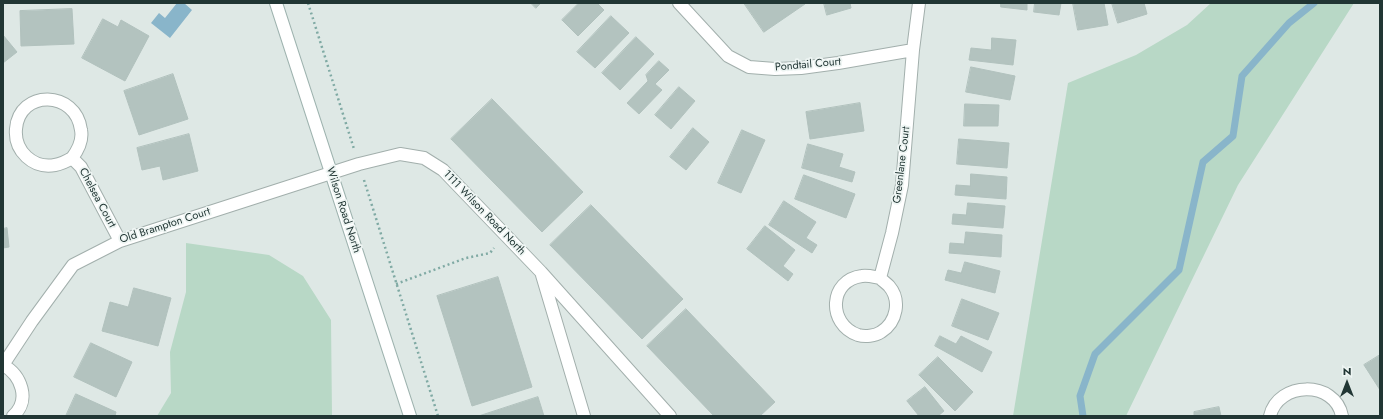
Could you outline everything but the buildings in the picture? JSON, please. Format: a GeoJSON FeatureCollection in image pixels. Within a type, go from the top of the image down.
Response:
{"type":"FeatureCollection","features":[{"type":"Feature","properties":{"kind":"street","name":"Wilson Road North"},"geometry":{"type":"LineString","coordinates":[[276,3],[410,416]]}},
{"type":"Feature","properties":{"kind":"street","name":"Pondtail Court"},"geometry":{"type":"LineString","coordinates":[[679,3],[728,56],[748,67],[775,69],[801,68],[913,50]]}},
{"type":"Feature","properties":{"kind":"street","name":"Greenlane Court"},"geometry":{"type":"LineString","coordinates":[[880,278],[892,233],[902,185],[913,50],[919,3]]}},
{"type":"Feature","properties":{"kind":"street","name":"Chelsea Court"},"geometry":{"type":"LineString","coordinates":[[48,99],[59,101],[76,113],[82,134],[77,152],[72,158],[55,165],[44,165],[33,162],[24,155],[18,146],[15,135],[16,124],[21,114],[28,106],[38,101],[48,99]]}},
{"type":"Feature","properties":{"kind":"street","name":"1111 Wilson Road North"},"geometry":{"type":"LineString","coordinates":[[331,173],[359,164],[400,154],[424,158],[443,170],[541,272],[670,416]]}},
{"type":"Feature","properties":{"kind":"street","name":"Chelsea Court"},"geometry":{"type":"LineString","coordinates":[[72,158],[81,167],[120,241]]}},
{"type":"Feature","properties":{"kind":"street","name":"Old Brampton Court"},"geometry":{"type":"LineString","coordinates":[[13,416],[20,405],[23,395],[21,385],[16,375],[3,365],[32,321],[73,265],[120,241],[331,173]]}},
{"type":"Feature","properties":{"kind":"street","name":"1111 Wilson Road North"},"geometry":{"type":"LineString","coordinates":[[541,272],[584,416]]}},
{"type":"Feature","properties":{"kind":"street"},"geometry":{"type":"LineString","coordinates":[[857,277],[880,278],[895,296],[896,306],[894,316],[889,326],[881,332],[871,336],[861,336],[852,333],[844,327],[837,315],[836,301],[839,292],[844,284],[857,277]]}},
{"type":"Feature","properties":{"kind":"street"},"geometry":{"type":"LineString","coordinates":[[1270,416],[1278,401],[1288,393],[1300,389],[1313,389],[1325,394],[1335,402],[1342,416]]}},
{"type":"Feature","properties":{"kind":"path"},"geometry":{"type":"LineString","coordinates":[[308,3],[438,416]]}},
{"type":"Feature","properties":{"kind":"path"},"geometry":{"type":"LineString","coordinates":[[396,284],[466,258],[490,253],[505,236]]}},
{"type":"Feature","properties":{"kind":"green space"},"geometry":{"type":"Polygon","coordinates":[[[1211,3],[1354,3],[1238,185],[1126,416],[1013,416],[1068,83],[1136,55],[1187,25],[1211,3]]]}},
{"type":"Feature","properties":{"kind":"green space"},"geometry":{"type":"Polygon","coordinates":[[[186,243],[269,255],[303,276],[331,320],[332,416],[157,416],[171,393],[170,352],[186,292],[186,243]]]}},
{"type":"Feature","properties":{"kind":"water"},"geometry":{"type":"Polygon","coordinates":[[[177,3],[184,3],[192,10],[170,38],[151,23],[159,13],[165,18],[177,3]]]}},
{"type":"Feature","properties":{"kind":"waterway"},"geometry":{"type":"LineString","coordinates":[[1083,416],[1080,396],[1095,354],[1179,270],[1203,162],[1233,136],[1242,76],[1289,23],[1314,3]]}}]}
